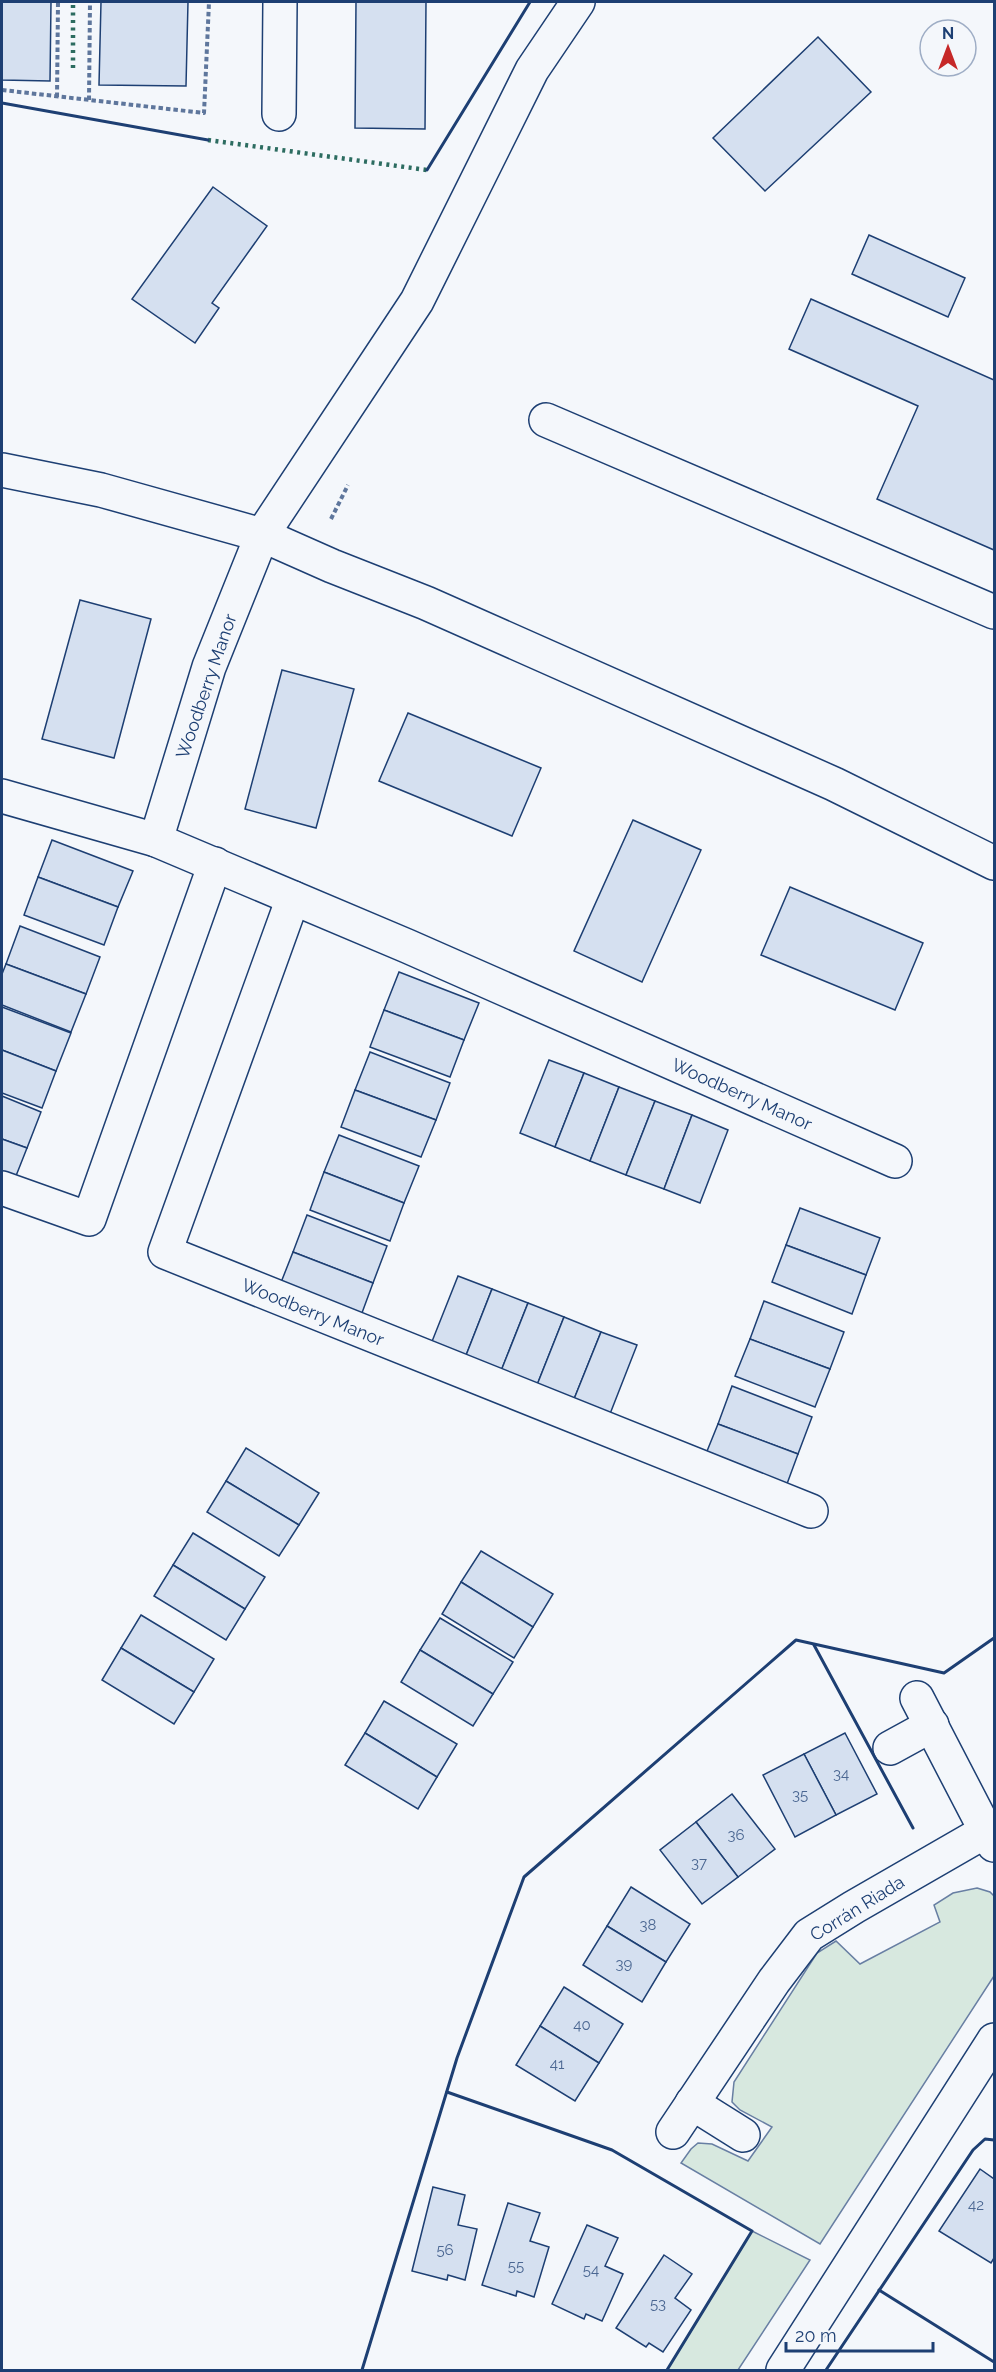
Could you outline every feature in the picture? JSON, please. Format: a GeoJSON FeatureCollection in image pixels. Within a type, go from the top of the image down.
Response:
{"type":"FeatureCollection","features":[{"type":"Feature","properties":{"kind":"street"},"geometry":{"type":"LineString","coordinates":[[279,114],[280,2]]}},
{"type":"Feature","properties":{"kind":"street","name":"Woodberry Manor"},"geometry":{"type":"LineString","coordinates":[[156,840],[209,667],[262,535],[417,301],[532,70],[578,2]]}},
{"type":"Feature","properties":{"kind":"street"},"geometry":{"type":"LineString","coordinates":[[546,420],[994,612]]}},
{"type":"Feature","properties":{"kind":"street"},"geometry":{"type":"LineString","coordinates":[[2,470],[101,490],[262,535],[332,566],[426,603],[834,784],[994,863]]}},
{"type":"Feature","properties":{"kind":"street","name":"Woodberry Manor"},"geometry":{"type":"LineString","coordinates":[[2,796],[156,840],[215,864],[895,1161]]}},
{"type":"Feature","properties":{"kind":"street"},"geometry":{"type":"LineString","coordinates":[[2,1188],[89,1219],[215,864]]}},
{"type":"Feature","properties":{"kind":"street","name":"Woodberry Manor"},"geometry":{"type":"LineString","coordinates":[[293,898],[165,1252],[811,1511]]}},
{"type":"Feature","properties":{"kind":"street","name":"Corrán Riada"},"geometry":{"type":"LineString","coordinates":[[673,2132],[774,1981],[809,1935],[854,1907],[990,1838],[925,1711],[890,1748]]}},
{"type":"Feature","properties":{"kind":"street"},"geometry":{"type":"LineString","coordinates":[[783,2370],[984,2079],[994,2040]]}},
{"type":"Feature","properties":{"kind":"street"},"geometry":{"type":"LineString","coordinates":[[692,2103],[743,2135]]}},
{"type":"Feature","properties":{"kind":"path"},"geometry":{"type":"LineString","coordinates":[[57,97],[58,2]]}},
{"type":"Feature","properties":{"kind":"path"},"geometry":{"type":"LineString","coordinates":[[89,100],[90,2]]}},
{"type":"Feature","properties":{"kind":"path"},"geometry":{"type":"LineString","coordinates":[[2,90],[204,113],[209,2]]}},
{"type":"Feature","properties":{"kind":"shaded area"},"geometry":{"type":"Polygon","coordinates":[[[977,1888],[990,1892],[994,1896],[994,1976],[820,2244],[681,2163],[698,2143],[712,2144],[748,2161],[772,2127],[740,2110],[732,2102],[734,2082],[817,1953],[836,1941],[860,1964],[940,1922],[934,1905],[953,1893],[977,1888]]]}},
{"type":"Feature","properties":{"kind":"shaded area"},"geometry":{"type":"Polygon","coordinates":[[[752,2231],[810,2260],[738,2370],[667,2370],[752,2231]]]}},
{"type":"Feature","properties":{"kind":"building"},"geometry":{"type":"Polygon","coordinates":[[[2,2],[51,2],[50,81],[2,80],[2,2]]]}},
{"type":"Feature","properties":{"kind":"building"},"geometry":{"type":"Polygon","coordinates":[[[101,2],[188,2],[186,86],[99,85],[101,2]]]}},
{"type":"Feature","properties":{"kind":"building"},"geometry":{"type":"Polygon","coordinates":[[[356,2],[426,2],[425,129],[355,128],[356,2]]]}},
{"type":"Feature","properties":{"kind":"building"},"geometry":{"type":"Polygon","coordinates":[[[818,37],[871,92],[765,191],[713,138],[818,37]]]}},
{"type":"Feature","properties":{"kind":"building"},"geometry":{"type":"Polygon","coordinates":[[[213,187],[267,226],[212,303],[219,308],[195,343],[132,299],[213,187]]]}},
{"type":"Feature","properties":{"kind":"building"},"geometry":{"type":"Polygon","coordinates":[[[869,235],[965,278],[948,317],[852,274],[869,235]]]}},
{"type":"Feature","properties":{"kind":"building"},"geometry":{"type":"Polygon","coordinates":[[[811,299],[994,380],[994,550],[877,499],[918,406],[789,349],[811,299]]]}},
{"type":"Feature","properties":{"kind":"building"},"geometry":{"type":"Polygon","coordinates":[[[80,600],[151,619],[114,758],[42,739],[80,600]]]}},
{"type":"Feature","properties":{"kind":"building"},"geometry":{"type":"Polygon","coordinates":[[[282,670],[354,689],[316,828],[245,809],[282,670]]]}},
{"type":"Feature","properties":{"kind":"building"},"geometry":{"type":"Polygon","coordinates":[[[408,713],[541,768],[512,836],[379,781],[408,713]]]}},
{"type":"Feature","properties":{"kind":"building"},"geometry":{"type":"Polygon","coordinates":[[[633,820],[701,850],[642,982],[574,951],[633,820]]]}},
{"type":"Feature","properties":{"kind":"building"},"geometry":{"type":"Polygon","coordinates":[[[52,840],[133,871],[118,907],[38,877],[52,840]]]}},
{"type":"Feature","properties":{"kind":"building"},"geometry":{"type":"Polygon","coordinates":[[[38,877],[118,907],[104,945],[24,915],[38,877]]]}},
{"type":"Feature","properties":{"kind":"building"},"geometry":{"type":"Polygon","coordinates":[[[790,887],[923,943],[895,1010],[761,955],[790,887]]]}},
{"type":"Feature","properties":{"kind":"building"},"geometry":{"type":"Polygon","coordinates":[[[20,926],[100,957],[86,994],[6,964],[20,926]]]}},
{"type":"Feature","properties":{"kind":"building"},"geometry":{"type":"Polygon","coordinates":[[[6,964],[86,994],[71,1032],[2,1005],[2,974],[6,964]]]}},
{"type":"Feature","properties":{"kind":"building"},"geometry":{"type":"Polygon","coordinates":[[[399,972],[479,1003],[464,1040],[384,1010],[399,972]]]}},
{"type":"Feature","properties":{"kind":"building"},"geometry":{"type":"Polygon","coordinates":[[[2,1007],[71,1033],[56,1071],[2,1050],[2,1007]]]}},
{"type":"Feature","properties":{"kind":"building"},"geometry":{"type":"Polygon","coordinates":[[[384,1010],[464,1040],[450,1077],[370,1047],[384,1010]]]}},
{"type":"Feature","properties":{"kind":"building"},"geometry":{"type":"Polygon","coordinates":[[[2,1050],[56,1071],[42,1108],[2,1093],[2,1050]]]}},
{"type":"Feature","properties":{"kind":"building"},"geometry":{"type":"Polygon","coordinates":[[[370,1052],[450,1083],[436,1120],[355,1090],[370,1052]]]}},
{"type":"Feature","properties":{"kind":"building"},"geometry":{"type":"Polygon","coordinates":[[[549,1060],[584,1073],[555,1147],[520,1133],[549,1060]]]}},
{"type":"Feature","properties":{"kind":"building"},"geometry":{"type":"Polygon","coordinates":[[[584,1073],[619,1087],[590,1161],[555,1147],[584,1073]]]}},
{"type":"Feature","properties":{"kind":"building"},"geometry":{"type":"Polygon","coordinates":[[[619,1087],[655,1101],[626,1175],[590,1161],[619,1087]]]}},
{"type":"Feature","properties":{"kind":"building"},"geometry":{"type":"Polygon","coordinates":[[[355,1090],[436,1120],[421,1157],[341,1127],[355,1090]]]}},
{"type":"Feature","properties":{"kind":"building"},"geometry":{"type":"Polygon","coordinates":[[[2,1096],[41,1112],[27,1148],[2,1139],[2,1096]]]}},
{"type":"Feature","properties":{"kind":"building"},"geometry":{"type":"Polygon","coordinates":[[[655,1101],[692,1115],[664,1189],[626,1175],[655,1101]]]}},
{"type":"Feature","properties":{"kind":"building"},"geometry":{"type":"Polygon","coordinates":[[[692,1115],[728,1130],[700,1203],[664,1189],[692,1115]]]}},
{"type":"Feature","properties":{"kind":"building"},"geometry":{"type":"Polygon","coordinates":[[[339,1135],[419,1166],[404,1203],[324,1172],[339,1135]]]}},
{"type":"Feature","properties":{"kind":"building"},"geometry":{"type":"Polygon","coordinates":[[[2,1139],[27,1148],[12,1186],[2,1182],[2,1139]]]}},
{"type":"Feature","properties":{"kind":"building"},"geometry":{"type":"Polygon","coordinates":[[[324,1172],[404,1203],[390,1241],[310,1210],[324,1172]]]}},
{"type":"Feature","properties":{"kind":"building"},"geometry":{"type":"Polygon","coordinates":[[[800,1208],[880,1238],[866,1275],[786,1245],[800,1208]]]}},
{"type":"Feature","properties":{"kind":"building"},"geometry":{"type":"Polygon","coordinates":[[[307,1215],[387,1246],[373,1283],[293,1252],[307,1215]]]}},
{"type":"Feature","properties":{"kind":"building"},"geometry":{"type":"Polygon","coordinates":[[[786,1245],[866,1275],[852,1314],[772,1282],[786,1245]]]}},
{"type":"Feature","properties":{"kind":"building"},"geometry":{"type":"Polygon","coordinates":[[[293,1252],[373,1283],[359,1321],[278,1290],[293,1252]]]}},
{"type":"Feature","properties":{"kind":"building"},"geometry":{"type":"Polygon","coordinates":[[[458,1276],[492,1289],[463,1363],[429,1349],[458,1276]]]}},
{"type":"Feature","properties":{"kind":"building"},"geometry":{"type":"Polygon","coordinates":[[[492,1289],[528,1303],[499,1376],[463,1363],[492,1289]]]}},
{"type":"Feature","properties":{"kind":"building"},"geometry":{"type":"Polygon","coordinates":[[[764,1301],[844,1332],[830,1369],[750,1339],[764,1301]]]}},
{"type":"Feature","properties":{"kind":"building"},"geometry":{"type":"Polygon","coordinates":[[[528,1303],[564,1317],[535,1390],[499,1376],[528,1303]]]}},
{"type":"Feature","properties":{"kind":"building"},"geometry":{"type":"Polygon","coordinates":[[[564,1317],[601,1332],[572,1404],[535,1390],[564,1317]]]}},
{"type":"Feature","properties":{"kind":"building"},"geometry":{"type":"Polygon","coordinates":[[[601,1332],[637,1345],[608,1419],[572,1404],[601,1332]]]}},
{"type":"Feature","properties":{"kind":"building"},"geometry":{"type":"Polygon","coordinates":[[[750,1339],[830,1369],[815,1407],[735,1376],[750,1339]]]}},
{"type":"Feature","properties":{"kind":"building"},"geometry":{"type":"Polygon","coordinates":[[[732,1386],[812,1417],[798,1454],[718,1424],[732,1386]]]}},
{"type":"Feature","properties":{"kind":"building"},"geometry":{"type":"Polygon","coordinates":[[[718,1424],[798,1454],[784,1492],[703,1461],[718,1424]]]}},
{"type":"Feature","properties":{"kind":"building"},"geometry":{"type":"Polygon","coordinates":[[[246,1448],[319,1493],[299,1525],[226,1481],[246,1448]]]}},
{"type":"Feature","properties":{"kind":"building"},"geometry":{"type":"Polygon","coordinates":[[[226,1481],[299,1525],[279,1556],[207,1512],[226,1481]]]}},
{"type":"Feature","properties":{"kind":"building"},"geometry":{"type":"Polygon","coordinates":[[[193,1533],[265,1577],[245,1609],[173,1565],[193,1533]]]}},
{"type":"Feature","properties":{"kind":"building"},"geometry":{"type":"Polygon","coordinates":[[[481,1551],[553,1594],[533,1627],[461,1582],[481,1551]]]}},
{"type":"Feature","properties":{"kind":"building"},"geometry":{"type":"Polygon","coordinates":[[[173,1565],[245,1609],[226,1640],[154,1596],[173,1565]]]}},
{"type":"Feature","properties":{"kind":"building"},"geometry":{"type":"Polygon","coordinates":[[[461,1582],[533,1627],[514,1658],[442,1614],[461,1582]]]}},
{"type":"Feature","properties":{"kind":"building"},"geometry":{"type":"Polygon","coordinates":[[[141,1615],[214,1659],[194,1692],[121,1648],[141,1615]]]}},
{"type":"Feature","properties":{"kind":"building"},"geometry":{"type":"Polygon","coordinates":[[[440,1618],[513,1662],[493,1694],[420,1650],[440,1618]]]}},
{"type":"Feature","properties":{"kind":"building"},"geometry":{"type":"Polygon","coordinates":[[[121,1648],[194,1692],[174,1724],[102,1680],[121,1648]]]}},
{"type":"Feature","properties":{"kind":"building"},"geometry":{"type":"Polygon","coordinates":[[[420,1650],[493,1694],[473,1726],[401,1682],[420,1650]]]}},
{"type":"Feature","properties":{"kind":"building"},"geometry":{"type":"Polygon","coordinates":[[[384,1701],[457,1744],[437,1777],[365,1733],[384,1701]]]}},
{"type":"Feature","properties":{"kind":"building"},"geometry":{"type":"Polygon","coordinates":[[[365,1733],[437,1777],[418,1809],[345,1765],[365,1733]]]}},
{"type":"Feature","properties":{"kind":"building"},"geometry":{"type":"Polygon","coordinates":[[[845,1733],[877,1794],[836,1815],[804,1754],[845,1733]]]}},
{"type":"Feature","properties":{"kind":"building"},"geometry":{"type":"Polygon","coordinates":[[[804,1754],[836,1815],[795,1837],[763,1775],[804,1754]]]}},
{"type":"Feature","properties":{"kind":"building"},"geometry":{"type":"Polygon","coordinates":[[[732,1794],[775,1849],[738,1877],[696,1822],[732,1794]]]}},
{"type":"Feature","properties":{"kind":"building"},"geometry":{"type":"Polygon","coordinates":[[[696,1822],[738,1877],[702,1904],[660,1850],[696,1822]]]}},
{"type":"Feature","properties":{"kind":"building"},"geometry":{"type":"Polygon","coordinates":[[[631,1887],[690,1924],[666,1962],[607,1926],[631,1887]]]}},
{"type":"Feature","properties":{"kind":"building"},"geometry":{"type":"Polygon","coordinates":[[[607,1926],[666,1962],[642,2002],[583,1965],[607,1926]]]}},
{"type":"Feature","properties":{"kind":"building"},"geometry":{"type":"Polygon","coordinates":[[[564,1987],[623,2024],[599,2063],[540,2026],[564,1987]]]}},
{"type":"Feature","properties":{"kind":"building"},"geometry":{"type":"Polygon","coordinates":[[[540,2026],[599,2063],[575,2101],[516,2065],[540,2026]]]}},
{"type":"Feature","properties":{"kind":"building"},"geometry":{"type":"Polygon","coordinates":[[[980,2169],[994,2179],[994,2258],[991,2263],[939,2231],[980,2169]]]}},
{"type":"Feature","properties":{"kind":"building"},"geometry":{"type":"Polygon","coordinates":[[[433,2187],[465,2195],[458,2225],[477,2229],[465,2280],[448,2275],[447,2280],[412,2271],[433,2187]]]}},
{"type":"Feature","properties":{"kind":"building"},"geometry":{"type":"Polygon","coordinates":[[[508,2203],[540,2213],[530,2241],[549,2247],[534,2297],[517,2291],[516,2296],[482,2285],[508,2203]]]}},
{"type":"Feature","properties":{"kind":"building"},"geometry":{"type":"Polygon","coordinates":[[[587,2225],[618,2238],[605,2266],[623,2274],[602,2321],[586,2314],[584,2319],[552,2304],[587,2225]]]}},
{"type":"Feature","properties":{"kind":"building"},"geometry":{"type":"Polygon","coordinates":[[[664,2255],[692,2274],[675,2298],[691,2310],[663,2352],[649,2343],[646,2347],[616,2328],[664,2255]]]}},
{"type":"Feature","properties":{"kind":"hedge"},"geometry":{"type":"LineString","coordinates":[[73,2],[73,68]]}},
{"type":"Feature","properties":{"kind":"hedge"},"geometry":{"type":"LineString","coordinates":[[208,140],[427,170]]}},
{"type":"Feature","properties":{"kind":"wall"},"geometry":{"type":"LineString","coordinates":[[427,170],[530,2]]}},
{"type":"Feature","properties":{"kind":"wall"},"geometry":{"type":"LineString","coordinates":[[2,103],[208,140]]}},
{"type":"Feature","properties":{"kind":"wall"},"geometry":{"type":"LineString","coordinates":[[362,2370],[457,2058],[524,1877],[796,1640],[944,1673],[994,1638]]}},
{"type":"Feature","properties":{"kind":"wall"},"geometry":{"type":"LineString","coordinates":[[814,1645],[913,1828]]}},
{"type":"Feature","properties":{"kind":"wall"},"geometry":{"type":"LineString","coordinates":[[447,2092],[612,2150],[752,2231],[667,2370]]}},
{"type":"Feature","properties":{"kind":"wall"},"geometry":{"type":"LineString","coordinates":[[826,2370],[973,2150],[985,2139],[994,2140]]}},
{"type":"Feature","properties":{"kind":"wall"},"geometry":{"type":"LineString","coordinates":[[879,2290],[994,2362]]}}]}
